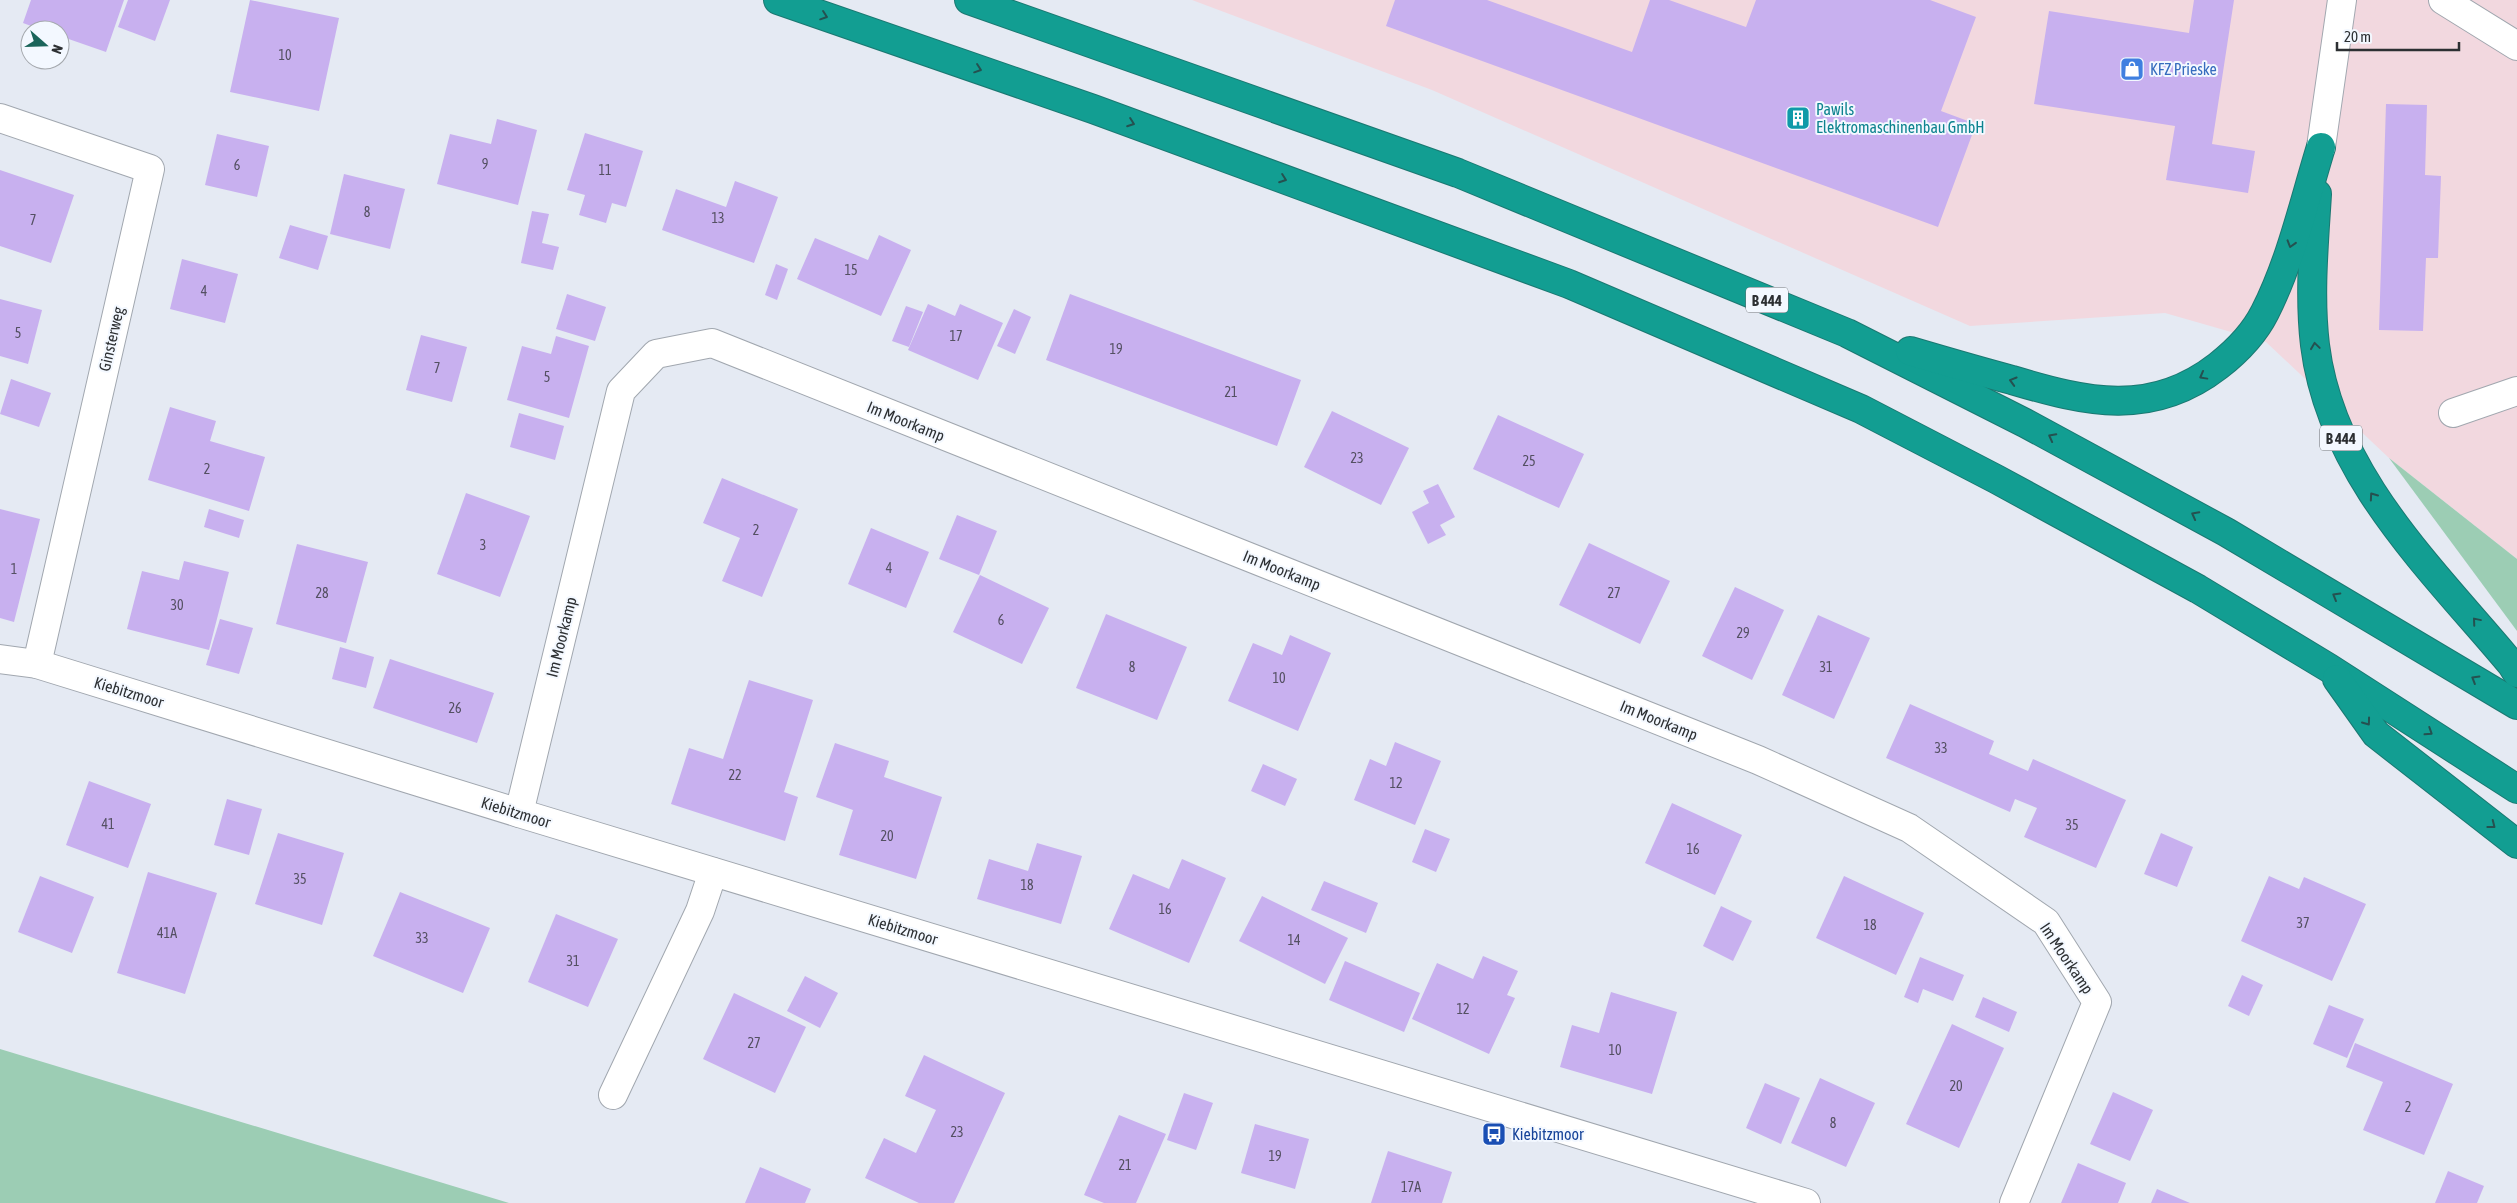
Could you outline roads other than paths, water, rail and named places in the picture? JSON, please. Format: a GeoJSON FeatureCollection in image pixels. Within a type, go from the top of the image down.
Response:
{"type":"FeatureCollection","features":[{"type":"Feature","properties":{"kind":"highway"},"geometry":{"type":"LineString","coordinates":[[778,0],[1093,109],[1569,284],[1861,409],[1996,479],[2198,589],[2329,668],[2517,789]]}},
{"type":"Feature","properties":{"kind":"highway","name":"B 444"},"geometry":{"type":"LineString","coordinates":[[969,0],[1458,173],[1848,333],[2025,423],[2226,532],[2517,704]]}},
{"type":"Feature","properties":{"kind":"highway","name":"B 444"},"geometry":{"type":"LineString","coordinates":[[1848,333],[2068,396],[2097,401],[2127,401],[2155,396],[2183,387],[2209,373],[2230,357],[2249,337],[2264,315],[2276,291],[2320,147]]}},
{"type":"Feature","properties":{"kind":"highway","name":"B 444"},"geometry":{"type":"LineString","coordinates":[[2320,147],[2312,307],[2315,346],[2322,384],[2334,420],[2350,458],[2371,493],[2396,526],[2512,664],[2517,673]]}},
{"type":"Feature","properties":{"kind":"highway"},"geometry":{"type":"LineString","coordinates":[[2329,668],[2376,734],[2517,844]]}},
{"type":"Feature","properties":{"kind":"street"},"geometry":{"type":"LineString","coordinates":[[2320,147],[2342,0]]}},
{"type":"Feature","properties":{"kind":"street"},"geometry":{"type":"LineString","coordinates":[[2443,0],[2517,46]]}},
{"type":"Feature","properties":{"kind":"street","name":"Ginsterweg"},"geometry":{"type":"LineString","coordinates":[[0,118],[150,169],[38,664]]}},
{"type":"Feature","properties":{"kind":"street","name":"Im Moorkamp"},"geometry":{"type":"LineString","coordinates":[[519,813],[621,391],[656,354],[712,343],[1749,756],[1909,828],[2046,922],[2097,1002],[2014,1203]]}},
{"type":"Feature","properties":{"kind":"street"},"geometry":{"type":"LineString","coordinates":[[2453,412],[2517,391]]}},
{"type":"Feature","properties":{"kind":"street","name":"Kiebitzmoor"},"geometry":{"type":"LineString","coordinates":[[0,659],[38,664],[712,872],[1806,1203]]}},
{"type":"Feature","properties":{"kind":"street"},"geometry":{"type":"LineString","coordinates":[[613,1094],[700,911],[712,872]]}},
{"type":"Feature","properties":{"kind":"place","name":"KFZ Prieske"},"geometry":{"type":"Point","coordinates":[2132,69]}},
{"type":"Feature","properties":{"kind":"place","name":"Pawils Elektromaschinenbau GmbH"},"geometry":{"type":"Point","coordinates":[1798,118]}},
{"type":"Feature","properties":{"kind":"place","name":"Kiebitzmoor"},"geometry":{"type":"Point","coordinates":[1494,1134]}}]}
